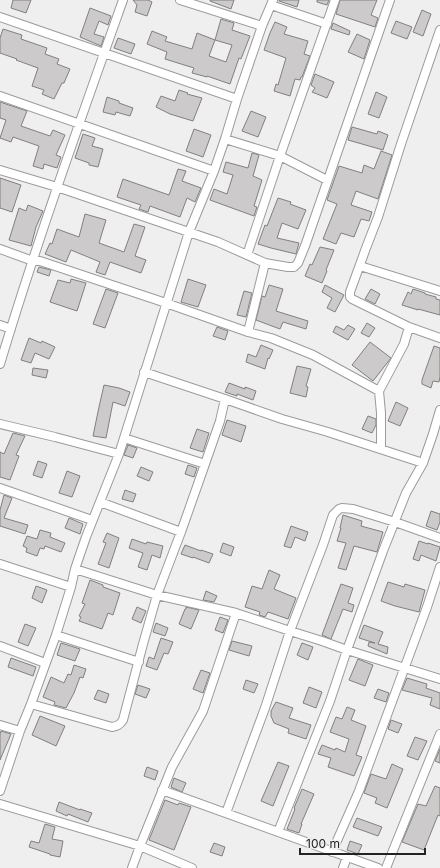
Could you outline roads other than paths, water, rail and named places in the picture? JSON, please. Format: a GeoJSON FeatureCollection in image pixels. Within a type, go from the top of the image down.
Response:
{"type":"FeatureCollection","features":[{"type":"Feature","properties":{"kind":"street"},"geometry":{"type":"LineString","coordinates":[[0,364],[57,187],[123,0]]}},
{"type":"Feature","properties":{"kind":"street"},"geometry":{"type":"LineString","coordinates":[[180,0],[262,26]]}},
{"type":"Feature","properties":{"kind":"street"},"geometry":{"type":"LineString","coordinates":[[247,255],[335,0]]}},
{"type":"Feature","properties":{"kind":"street"},"geometry":{"type":"LineString","coordinates":[[0,170],[57,187],[218,242],[265,263],[288,268],[294,267],[298,263],[390,0]]}},
{"type":"Feature","properties":{"kind":"street"},"geometry":{"type":"LineString","coordinates":[[0,791],[20,731],[56,635],[71,588],[75,569],[92,520],[119,454],[189,232],[214,171],[262,26],[272,3],[326,24]]}},
{"type":"Feature","properties":{"kind":"street"},"geometry":{"type":"LineString","coordinates":[[0,17],[237,99]]}},
{"type":"Feature","properties":{"kind":"street"},"geometry":{"type":"LineString","coordinates":[[440,30],[378,217],[350,292],[350,297],[409,327],[440,338]]}},
{"type":"Feature","properties":{"kind":"street"},"geometry":{"type":"LineString","coordinates":[[0,96],[214,171]]}},
{"type":"Feature","properties":{"kind":"street"},"geometry":{"type":"LineString","coordinates":[[225,138],[280,156],[327,180]]}},
{"type":"Feature","properties":{"kind":"street"},"geometry":{"type":"LineString","coordinates":[[0,249],[33,261],[40,261],[166,303],[248,332],[271,338],[313,355],[379,391]]}},
{"type":"Feature","properties":{"kind":"street"},"geometry":{"type":"LineString","coordinates":[[248,332],[265,263]]}},
{"type":"Feature","properties":{"kind":"street"},"geometry":{"type":"LineString","coordinates":[[360,266],[440,291]]}},
{"type":"Feature","properties":{"kind":"street"},"geometry":{"type":"LineString","coordinates":[[0,325],[11,328]]}},
{"type":"Feature","properties":{"kind":"street"},"geometry":{"type":"LineString","coordinates":[[381,449],[381,413],[379,391],[404,344],[409,327]]}},
{"type":"Feature","properties":{"kind":"street"},"geometry":{"type":"LineString","coordinates":[[144,372],[282,419],[328,432],[423,463]]}},
{"type":"Feature","properties":{"kind":"street"},"geometry":{"type":"LineString","coordinates":[[31,704],[112,727],[121,724],[157,596],[182,532],[220,421],[225,399]]}},
{"type":"Feature","properties":{"kind":"street"},"geometry":{"type":"LineString","coordinates":[[278,832],[330,702],[383,551],[406,493],[423,463],[440,410]]}},
{"type":"Feature","properties":{"kind":"street"},"geometry":{"type":"LineString","coordinates":[[0,424],[119,454]]}},
{"type":"Feature","properties":{"kind":"street"},"geometry":{"type":"LineString","coordinates":[[124,438],[205,464]]}},
{"type":"Feature","properties":{"kind":"street"},"geometry":{"type":"LineString","coordinates":[[0,488],[92,520]]}},
{"type":"Feature","properties":{"kind":"street"},"geometry":{"type":"LineString","coordinates":[[100,502],[182,532]]}},
{"type":"Feature","properties":{"kind":"street"},"geometry":{"type":"LineString","coordinates":[[226,813],[265,708],[290,631],[333,515],[342,508],[353,509],[440,538]]}},
{"type":"Feature","properties":{"kind":"street"},"geometry":{"type":"LineString","coordinates":[[0,564],[71,588]]}},
{"type":"Feature","properties":{"kind":"street"},"geometry":{"type":"LineString","coordinates":[[332,852],[359,791],[440,568]]}},
{"type":"Feature","properties":{"kind":"street"},"geometry":{"type":"LineString","coordinates":[[75,569],[157,596],[236,613],[440,679]]}},
{"type":"Feature","properties":{"kind":"street"},"geometry":{"type":"LineString","coordinates":[[132,868],[172,767],[203,711],[236,613]]}},
{"type":"Feature","properties":{"kind":"street"},"geometry":{"type":"LineString","coordinates":[[56,635],[139,662]]}},
{"type":"Feature","properties":{"kind":"street"},"geometry":{"type":"LineString","coordinates":[[0,646],[46,663]]}},
{"type":"Feature","properties":{"kind":"street"},"geometry":{"type":"LineString","coordinates":[[0,725],[20,731]]}},
{"type":"Feature","properties":{"kind":"street"},"geometry":{"type":"LineString","coordinates":[[386,868],[440,734]]}},
{"type":"Feature","properties":{"kind":"street"},"geometry":{"type":"LineString","coordinates":[[162,790],[378,868]]}},
{"type":"Feature","properties":{"kind":"street"},"geometry":{"type":"LineString","coordinates":[[0,804],[140,846],[192,868]]}},
{"type":"Feature","properties":{"kind":"street"},"geometry":{"type":"LineString","coordinates":[[343,868],[347,857]]}}]}
